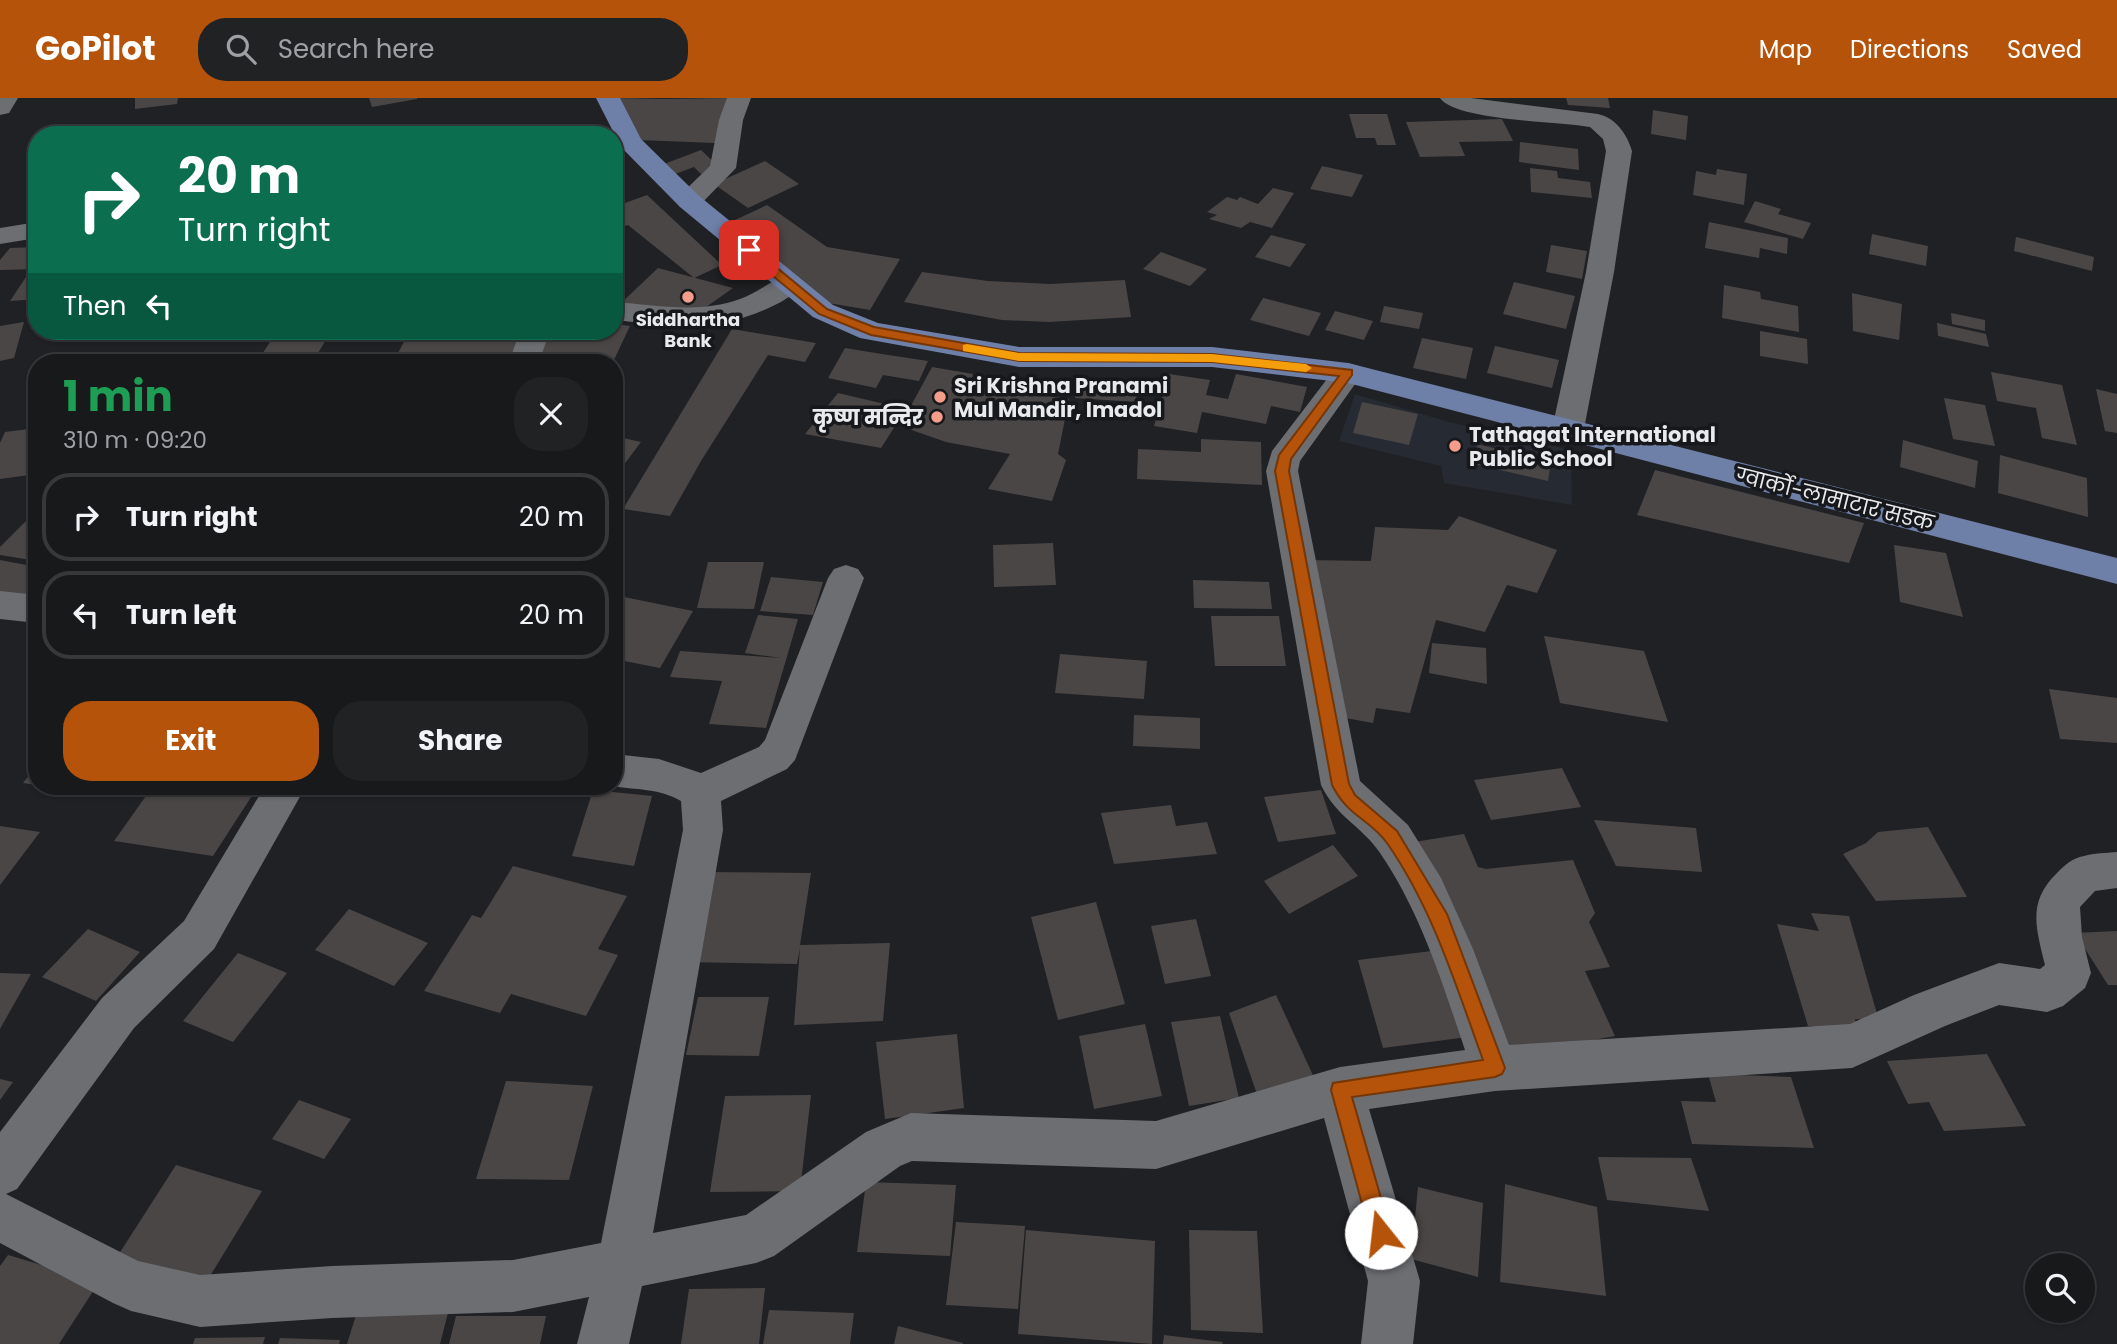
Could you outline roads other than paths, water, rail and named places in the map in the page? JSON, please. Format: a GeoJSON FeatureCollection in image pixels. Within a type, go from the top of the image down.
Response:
{"type":"FeatureCollection","features":[{"type":"Feature","properties":{"kind":"main road","name":"ग्वार्को-लामाटार सडक"},"geometry":{"type":"LineString","coordinates":[[608,98],[622,126]]}},
{"type":"Feature","properties":{"kind":"main road","name":"ग्वार्को-लामाटार सडक"},"geometry":{"type":"LineString","coordinates":[[623,128],[630,142],[689,201],[789,284],[823,311],[871,331],[1019,357],[1212,358],[1348,373],[2117,571]]}},
{"type":"Feature","properties":{"kind":"street"},"geometry":{"type":"LineString","coordinates":[[0,108],[6,98]]}},
{"type":"Feature","properties":{"kind":"street"},"geometry":{"type":"LineString","coordinates":[[689,201],[723,167],[731,120],[739,98]]}},
{"type":"Feature","properties":{"kind":"street"},"geometry":{"type":"LineString","coordinates":[[1452,98],[1468,106],[1598,121],[1615,137],[1619,151],[1601,272],[1568,429]]}},
{"type":"Feature","properties":{"kind":"street"},"geometry":{"type":"LineString","coordinates":[[0,236],[28,231]]}},
{"type":"Feature","properties":{"kind":"street"},"geometry":{"type":"LineString","coordinates":[[623,312],[704,318],[751,305],[789,284]]}},
{"type":"Feature","properties":{"kind":"street"},"geometry":{"type":"LineString","coordinates":[[1348,373],[1284,458],[1282,471],[1340,785],[1349,800],[1391,836],[1441,920],[1495,1068]]}},
{"type":"Feature","properties":{"kind":"street"},"geometry":{"type":"LineString","coordinates":[[700,792],[773,758],[781,749],[846,578]]}},
{"type":"Feature","properties":{"kind":"street"},"geometry":{"type":"LineString","coordinates":[[0,605],[28,608]]}},
{"type":"Feature","properties":{"kind":"street"},"geometry":{"type":"LineString","coordinates":[[623,771],[690,785],[700,792]]}},
{"type":"Feature","properties":{"kind":"street"},"geometry":{"type":"LineString","coordinates":[[603,1344],[622,1264],[703,830],[700,792]]}},
{"type":"Feature","properties":{"kind":"street"},"geometry":{"type":"LineString","coordinates":[[0,1172],[118,1013],[199,935],[281,795]]}},
{"type":"Feature","properties":{"kind":"street"},"geometry":{"type":"LineString","coordinates":[[0,1216],[131,1285],[200,1301],[332,1292],[513,1286],[756,1238],[883,1149],[911,1137],[1156,1145],[1340,1090],[1495,1068],[1852,1046],[1930,1010],[1999,984],[2047,991],[2069,973],[2060,937],[2058,900],[2084,874],[2117,870]]}},
{"type":"Feature","properties":{"kind":"street"},"geometry":{"type":"LineString","coordinates":[[1340,1090],[1394,1281],[1387,1344]]}},
{"type":"Feature","properties":{"kind":"place","name":"Siddhartha Bank"},"geometry":{"type":"Point","coordinates":[688,297]}},
{"type":"Feature","properties":{"kind":"place","name":"Sri Krishna Pranami Mul Mandir, Imadol"},"geometry":{"type":"Point","coordinates":[940,397]}},
{"type":"Feature","properties":{"kind":"place","name":"कृष्ण मन्दिर"},"geometry":{"type":"Point","coordinates":[937,417]}},
{"type":"Feature","properties":{"kind":"place","name":"Tathagat International Public School"},"geometry":{"type":"Point","coordinates":[1455,446]}}]}
